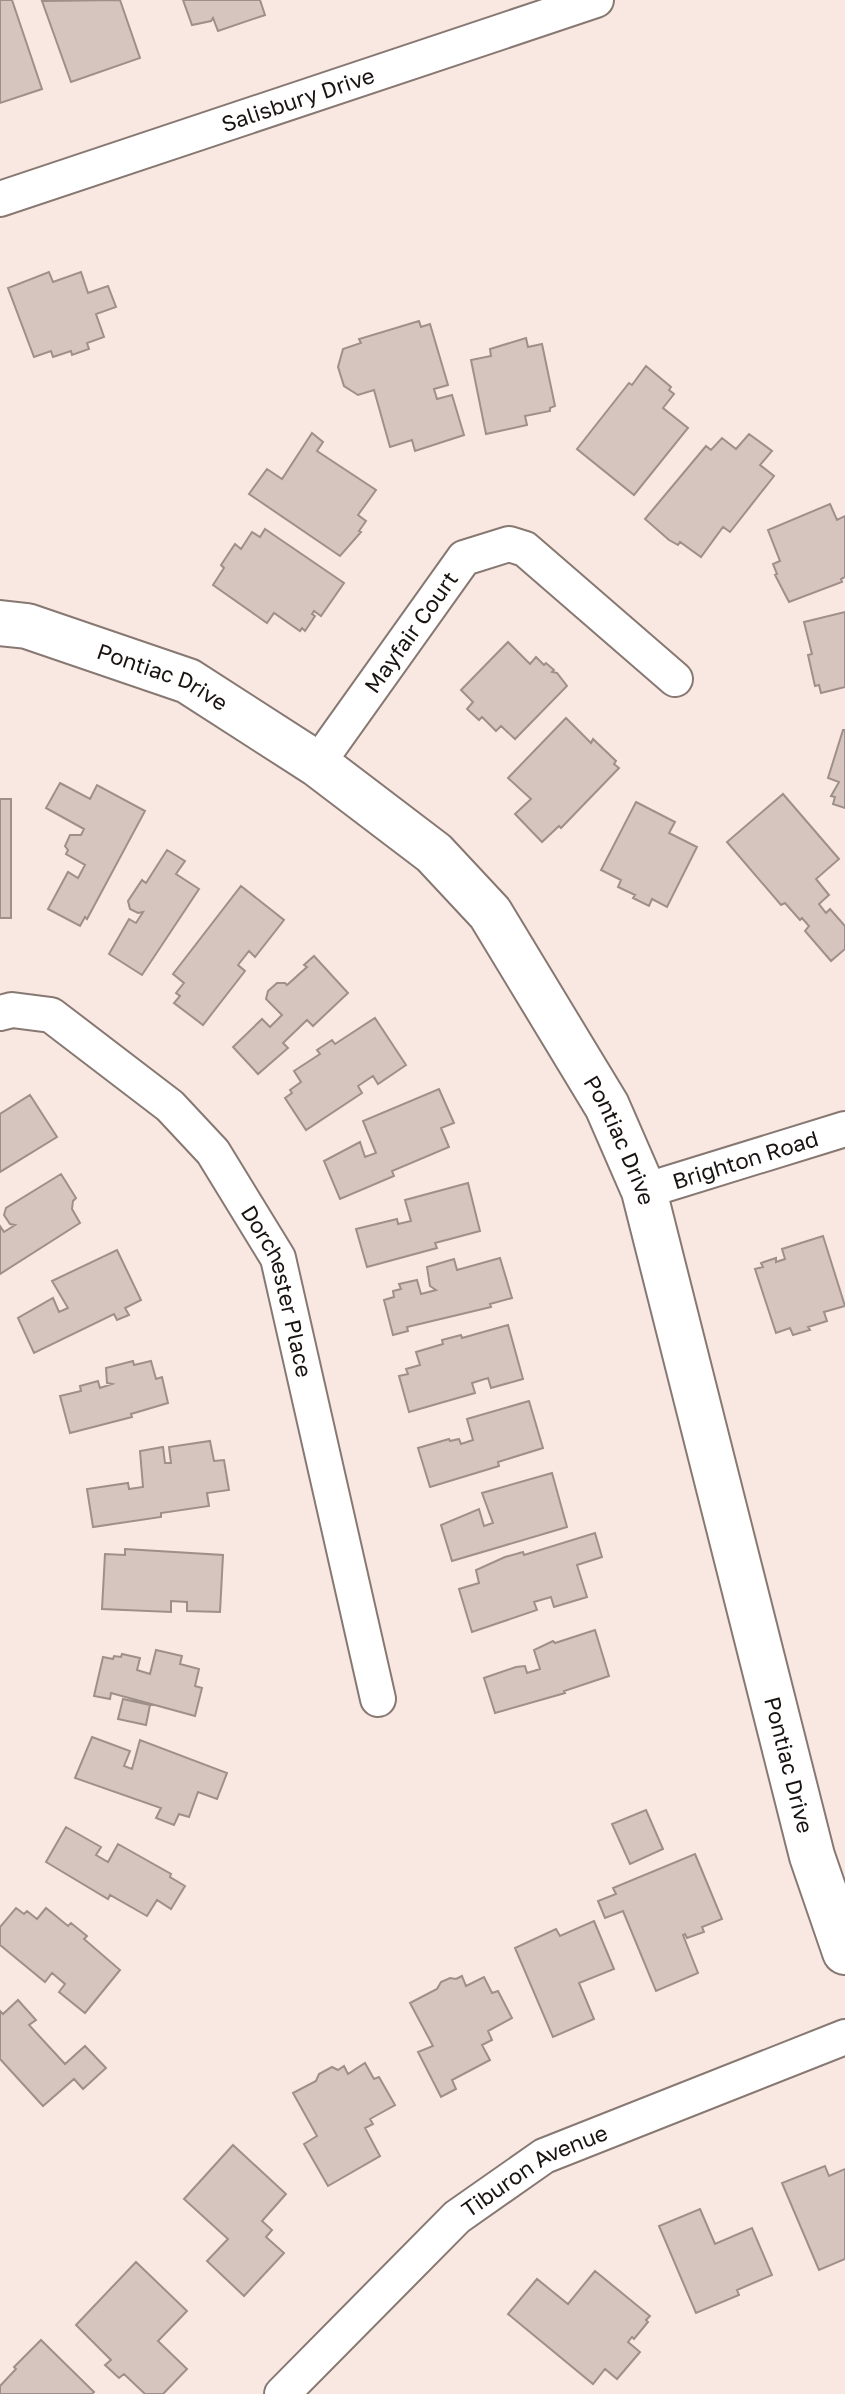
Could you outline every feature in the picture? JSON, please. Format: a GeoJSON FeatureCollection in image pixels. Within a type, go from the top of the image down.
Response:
{"type":"FeatureCollection","features":[{"type":"Feature","properties":{"kind":"main road","name":"Pontiac Drive"},"geometry":{"type":"LineString","coordinates":[[0,623],[27,626],[188,681],[317,764],[434,853],[490,913],[607,1106],[644,1191],[812,1856],[845,1952]]}},
{"type":"Feature","properties":{"kind":"street","name":"Salisbury Drive"},"geometry":{"type":"LineString","coordinates":[[0,199],[596,0]]}},
{"type":"Feature","properties":{"kind":"street","name":"Mayfair Court"},"geometry":{"type":"LineString","coordinates":[[317,764],[464,558],[509,544],[525,549],[675,679]]}},
{"type":"Feature","properties":{"kind":"street","name":"Dorchester Place"},"geometry":{"type":"LineString","coordinates":[[0,1013],[12,1010],[51,1015],[170,1106],[213,1152],[278,1258],[378,1699]]}},
{"type":"Feature","properties":{"kind":"street","name":"Brighton Road"},"geometry":{"type":"LineString","coordinates":[[644,1191],[845,1129]]}},
{"type":"Feature","properties":{"kind":"street","name":"Tiburon Avenue"},"geometry":{"type":"LineString","coordinates":[[282,2394],[457,2217],[544,2156],[845,2037]]}},
{"type":"Feature","properties":{"kind":"building"},"geometry":{"type":"Polygon","coordinates":[[[0,0],[12,0],[42,89],[0,103],[0,0]]]}},
{"type":"Feature","properties":{"kind":"building"},"geometry":{"type":"Polygon","coordinates":[[[120,0],[140,58],[71,82],[42,1],[120,0]]]}},
{"type":"Feature","properties":{"kind":"building"},"geometry":{"type":"Polygon","coordinates":[[[183,0],[260,0],[265,15],[218,31],[213,18],[192,25],[183,0]]]}},
{"type":"Feature","properties":{"kind":"building"},"geometry":{"type":"Polygon","coordinates":[[[49,272],[53,282],[81,272],[88,293],[108,286],[116,307],[96,314],[104,337],[87,343],[89,349],[53,357],[51,351],[34,357],[8,288],[49,272]]]}},
{"type":"Feature","properties":{"kind":"building"},"geometry":{"type":"Polygon","coordinates":[[[419,321],[421,327],[430,324],[448,385],[434,389],[437,399],[452,395],[464,435],[415,451],[412,440],[390,447],[374,390],[358,395],[344,386],[338,367],[343,349],[361,343],[359,339],[419,321]]]}},
{"type":"Feature","properties":{"kind":"building"},"geometry":{"type":"Polygon","coordinates":[[[526,338],[528,347],[542,344],[555,406],[550,411],[525,416],[527,425],[486,434],[471,360],[491,356],[490,349],[526,338]]]}},
{"type":"Feature","properties":{"kind":"building"},"geometry":{"type":"Polygon","coordinates":[[[646,366],[671,387],[669,390],[674,394],[663,408],[688,428],[634,495],[577,449],[646,366]]]}},
{"type":"Feature","properties":{"kind":"building"},"geometry":{"type":"Polygon","coordinates":[[[312,433],[323,442],[317,451],[376,490],[358,515],[366,521],[361,532],[340,556],[249,494],[267,469],[282,479],[312,433]]]}},
{"type":"Feature","properties":{"kind":"building"},"geometry":{"type":"Polygon","coordinates":[[[749,434],[772,451],[760,465],[774,476],[730,532],[723,527],[701,557],[680,542],[678,545],[669,540],[645,519],[706,446],[711,450],[722,438],[736,449],[749,434]]]}},
{"type":"Feature","properties":{"kind":"building"},"geometry":{"type":"Polygon","coordinates":[[[830,504],[837,520],[845,516],[845,577],[841,579],[842,582],[789,602],[775,575],[773,564],[780,561],[768,530],[830,504]]]}},
{"type":"Feature","properties":{"kind":"building"},"geometry":{"type":"Polygon","coordinates":[[[265,529],[344,583],[321,616],[314,611],[312,614],[315,616],[305,631],[302,628],[300,631],[274,613],[267,623],[213,585],[224,568],[221,565],[235,544],[241,549],[252,532],[260,537],[265,529]]]}},
{"type":"Feature","properties":{"kind":"building"},"geometry":{"type":"Polygon","coordinates":[[[845,612],[845,687],[821,693],[819,685],[815,686],[808,655],[812,654],[804,622],[845,612]]]}},
{"type":"Feature","properties":{"kind":"building"},"geometry":{"type":"Polygon","coordinates":[[[508,642],[530,664],[536,657],[544,665],[546,663],[567,686],[515,739],[501,726],[496,731],[482,717],[479,720],[467,709],[473,702],[461,690],[508,642]]]}},
{"type":"Feature","properties":{"kind":"building"},"geometry":{"type":"Polygon","coordinates":[[[566,718],[591,743],[593,739],[616,761],[614,764],[619,768],[561,828],[559,826],[542,842],[515,814],[531,799],[508,778],[566,718]]]}},
{"type":"Feature","properties":{"kind":"building"},"geometry":{"type":"Polygon","coordinates":[[[843,730],[845,808],[833,804],[835,797],[831,796],[839,782],[828,778],[843,730]]]}},
{"type":"Feature","properties":{"kind":"building"},"geometry":{"type":"Polygon","coordinates":[[[60,783],[90,799],[97,785],[145,811],[87,919],[85,917],[80,926],[48,909],[68,872],[78,878],[85,865],[66,854],[68,850],[65,846],[70,835],[81,835],[84,829],[46,808],[60,783]]]}},
{"type":"Feature","properties":{"kind":"building"},"geometry":{"type":"Polygon","coordinates":[[[783,794],[839,859],[816,879],[829,895],[819,904],[826,913],[830,909],[845,926],[845,949],[831,961],[805,931],[809,926],[785,903],[781,905],[727,842],[783,794]]]}},
{"type":"Feature","properties":{"kind":"building"},"geometry":{"type":"Polygon","coordinates":[[[0,799],[11,799],[11,918],[0,918],[0,799]]]}},
{"type":"Feature","properties":{"kind":"building"},"geometry":{"type":"Polygon","coordinates":[[[636,802],[675,822],[669,833],[697,847],[667,907],[652,899],[649,906],[633,898],[635,895],[618,887],[621,880],[601,870],[636,802]]]}},
{"type":"Feature","properties":{"kind":"building"},"geometry":{"type":"Polygon","coordinates":[[[167,850],[185,861],[176,874],[199,889],[142,975],[109,954],[129,919],[136,923],[143,912],[130,909],[128,901],[142,880],[146,883],[167,850]]]}},
{"type":"Feature","properties":{"kind":"building"},"geometry":{"type":"Polygon","coordinates":[[[241,886],[284,920],[255,957],[249,951],[238,965],[245,971],[203,1025],[174,1003],[180,996],[176,993],[184,983],[173,974],[241,886]]]}},
{"type":"Feature","properties":{"kind":"building"},"geometry":{"type":"Polygon","coordinates":[[[314,956],[348,993],[313,1026],[307,1020],[283,1043],[288,1048],[258,1074],[233,1047],[262,1019],[270,1027],[282,1015],[266,999],[268,991],[277,983],[287,985],[314,956]]]}},
{"type":"Feature","properties":{"kind":"building"},"geometry":{"type":"Polygon","coordinates":[[[375,1018],[406,1065],[378,1084],[373,1076],[358,1086],[362,1093],[306,1130],[285,1098],[301,1082],[294,1071],[320,1054],[317,1050],[332,1040],[335,1044],[375,1018]]]}},
{"type":"Feature","properties":{"kind":"building"},"geometry":{"type":"Polygon","coordinates":[[[439,1089],[454,1123],[441,1128],[449,1147],[392,1171],[394,1176],[340,1199],[324,1161],[360,1142],[365,1157],[376,1153],[363,1121],[439,1089]]]}},
{"type":"Feature","properties":{"kind":"building"},"geometry":{"type":"Polygon","coordinates":[[[30,1095],[57,1137],[0,1172],[0,1114],[30,1095]]]}},
{"type":"Feature","properties":{"kind":"building"},"geometry":{"type":"Polygon","coordinates":[[[61,1174],[76,1198],[72,1209],[80,1223],[0,1274],[0,1226],[4,1232],[15,1225],[10,1224],[4,1215],[6,1208],[61,1174]]]}},
{"type":"Feature","properties":{"kind":"building"},"geometry":{"type":"Polygon","coordinates":[[[468,1183],[480,1231],[435,1243],[437,1248],[367,1267],[356,1229],[397,1219],[398,1224],[411,1221],[405,1200],[468,1183]]]}},
{"type":"Feature","properties":{"kind":"building"},"geometry":{"type":"Polygon","coordinates":[[[823,1236],[845,1306],[824,1312],[827,1321],[808,1327],[810,1330],[793,1335],[790,1328],[776,1333],[755,1269],[763,1267],[761,1263],[776,1258],[776,1262],[785,1259],[782,1249],[823,1236]]]}},
{"type":"Feature","properties":{"kind":"building"},"geometry":{"type":"Polygon","coordinates":[[[117,1250],[141,1300],[125,1308],[129,1315],[117,1320],[114,1314],[34,1353],[18,1318],[53,1298],[59,1312],[68,1308],[52,1281],[117,1250]]]}},
{"type":"Feature","properties":{"kind":"building"},"geometry":{"type":"Polygon","coordinates":[[[500,1258],[512,1298],[490,1304],[491,1307],[407,1327],[408,1331],[393,1335],[384,1300],[394,1297],[393,1291],[401,1289],[399,1284],[417,1280],[421,1294],[436,1290],[430,1286],[427,1267],[454,1259],[457,1270],[500,1258]]]}},
{"type":"Feature","properties":{"kind":"building"},"geometry":{"type":"Polygon","coordinates":[[[508,1325],[523,1379],[491,1388],[488,1378],[472,1383],[475,1393],[409,1412],[399,1376],[408,1374],[406,1369],[420,1365],[416,1352],[443,1344],[442,1340],[461,1335],[462,1338],[508,1325]]]}},
{"type":"Feature","properties":{"kind":"building"},"geometry":{"type":"Polygon","coordinates":[[[133,1361],[134,1365],[151,1361],[156,1379],[162,1377],[168,1403],[131,1414],[132,1417],[70,1433],[60,1396],[81,1391],[80,1386],[98,1381],[100,1388],[112,1384],[107,1383],[106,1368],[133,1361]]]}},
{"type":"Feature","properties":{"kind":"building"},"geometry":{"type":"Polygon","coordinates":[[[529,1401],[543,1448],[498,1462],[499,1466],[430,1487],[418,1448],[449,1439],[459,1439],[461,1444],[473,1440],[467,1419],[529,1401]]]}},
{"type":"Feature","properties":{"kind":"building"},"geometry":{"type":"Polygon","coordinates":[[[210,1441],[214,1461],[224,1460],[229,1490],[207,1493],[209,1506],[93,1527],[87,1489],[128,1483],[129,1489],[143,1487],[140,1451],[163,1447],[165,1463],[171,1463],[169,1447],[210,1441]]]}},
{"type":"Feature","properties":{"kind":"building"},"geometry":{"type":"Polygon","coordinates":[[[552,1473],[567,1527],[452,1561],[441,1525],[479,1509],[484,1526],[493,1523],[482,1493],[552,1473]]]}},
{"type":"Feature","properties":{"kind":"building"},"geometry":{"type":"Polygon","coordinates":[[[595,1533],[602,1557],[577,1565],[587,1597],[554,1607],[551,1597],[534,1602],[537,1610],[472,1632],[459,1589],[479,1583],[476,1570],[505,1557],[523,1552],[524,1555],[595,1533]]]}},
{"type":"Feature","properties":{"kind":"building"},"geometry":{"type":"Polygon","coordinates":[[[125,1549],[223,1555],[220,1612],[187,1611],[187,1602],[171,1601],[171,1612],[102,1609],[105,1554],[125,1555],[125,1549]]]}},
{"type":"Feature","properties":{"kind":"building"},"geometry":{"type":"Polygon","coordinates":[[[595,1630],[609,1676],[565,1693],[495,1713],[484,1678],[516,1667],[525,1666],[527,1673],[540,1669],[534,1650],[553,1641],[555,1643],[595,1630]]]}},
{"type":"Feature","properties":{"kind":"building"},"geometry":{"type":"Polygon","coordinates":[[[156,1650],[182,1656],[180,1664],[199,1669],[195,1686],[202,1688],[195,1716],[111,1693],[110,1699],[94,1696],[103,1657],[113,1659],[122,1654],[140,1658],[137,1670],[150,1674],[156,1650]]]}},
{"type":"Feature","properties":{"kind":"building"},"geometry":{"type":"Polygon","coordinates":[[[123,1699],[150,1705],[146,1725],[118,1719],[123,1699]]]}},
{"type":"Feature","properties":{"kind":"building"},"geometry":{"type":"Polygon","coordinates":[[[92,1737],[130,1751],[124,1766],[132,1769],[140,1740],[227,1773],[217,1799],[198,1792],[189,1817],[179,1814],[174,1825],[156,1818],[161,1808],[75,1778],[92,1737]]]}},
{"type":"Feature","properties":{"kind":"building"},"geometry":{"type":"Polygon","coordinates":[[[646,1810],[663,1849],[630,1864],[612,1824],[646,1810]]]}},
{"type":"Feature","properties":{"kind":"building"},"geometry":{"type":"Polygon","coordinates":[[[66,1827],[101,1847],[96,1855],[108,1862],[118,1844],[171,1874],[170,1877],[185,1886],[171,1909],[157,1900],[147,1916],[110,1895],[108,1899],[46,1862],[66,1827]]]}},
{"type":"Feature","properties":{"kind":"building"},"geometry":{"type":"Polygon","coordinates":[[[695,1854],[722,1919],[702,1927],[704,1932],[687,1938],[683,1935],[698,1973],[656,1991],[623,1911],[605,1918],[598,1901],[616,1894],[613,1888],[695,1854]]]}},
{"type":"Feature","properties":{"kind":"building"},"geometry":{"type":"Polygon","coordinates":[[[16,1908],[24,1914],[27,1911],[37,1919],[46,1908],[68,1926],[71,1923],[87,1936],[84,1939],[120,1970],[85,2013],[59,1992],[65,1984],[52,1973],[45,1982],[0,1945],[0,1927],[16,1908]]]}},
{"type":"Feature","properties":{"kind":"building"},"geometry":{"type":"Polygon","coordinates":[[[594,1921],[614,1969],[579,1983],[594,2019],[553,2037],[515,1948],[556,1929],[560,1936],[594,1921]]]}},
{"type":"Feature","properties":{"kind":"building"},"geometry":{"type":"Polygon","coordinates":[[[462,1976],[466,1986],[484,1977],[492,1993],[498,1991],[512,2018],[488,2031],[492,2040],[482,2045],[490,2060],[452,2080],[456,2089],[441,2097],[418,2052],[433,2046],[410,2003],[437,1989],[441,1982],[462,1976]]]}},
{"type":"Feature","properties":{"kind":"building"},"geometry":{"type":"Polygon","coordinates":[[[18,2000],[36,2020],[29,2025],[65,2064],[85,2046],[106,2068],[83,2089],[74,2079],[43,2106],[0,2059],[0,2011],[3,2014],[18,2000]]]}},
{"type":"Feature","properties":{"kind":"building"},"geometry":{"type":"Polygon","coordinates":[[[365,2063],[374,2079],[379,2077],[395,2105],[370,2119],[373,2124],[365,2128],[380,2156],[328,2186],[304,2144],[317,2136],[293,2093],[316,2081],[319,2074],[332,2067],[338,2070],[344,2066],[348,2074],[365,2063]]]}},
{"type":"Feature","properties":{"kind":"building"},"geometry":{"type":"Polygon","coordinates":[[[233,2145],[286,2194],[262,2221],[272,2230],[266,2237],[284,2253],[244,2296],[207,2261],[228,2239],[184,2199],[233,2145]]]}},
{"type":"Feature","properties":{"kind":"building"},"geometry":{"type":"Polygon","coordinates":[[[825,2166],[829,2176],[845,2169],[845,2259],[819,2270],[782,2183],[825,2166]]]}},
{"type":"Feature","properties":{"kind":"building"},"geometry":{"type":"Polygon","coordinates":[[[700,2209],[715,2244],[752,2228],[772,2275],[737,2290],[739,2295],[696,2313],[659,2226],[700,2209]]]}},
{"type":"Feature","properties":{"kind":"building"},"geometry":{"type":"Polygon","coordinates":[[[136,2262],[187,2311],[158,2341],[187,2369],[163,2394],[145,2394],[124,2374],[119,2378],[105,2365],[111,2360],[76,2325],[136,2262]]]}},
{"type":"Feature","properties":{"kind":"building"},"geometry":{"type":"Polygon","coordinates":[[[595,2271],[650,2316],[634,2339],[632,2337],[628,2342],[640,2352],[617,2379],[605,2369],[593,2384],[508,2314],[537,2279],[568,2304],[595,2271]]]}},
{"type":"Feature","properties":{"kind":"building"},"geometry":{"type":"Polygon","coordinates":[[[41,2340],[94,2392],[92,2394],[0,2394],[0,2386],[16,2369],[14,2367],[41,2340]]]}}]}
